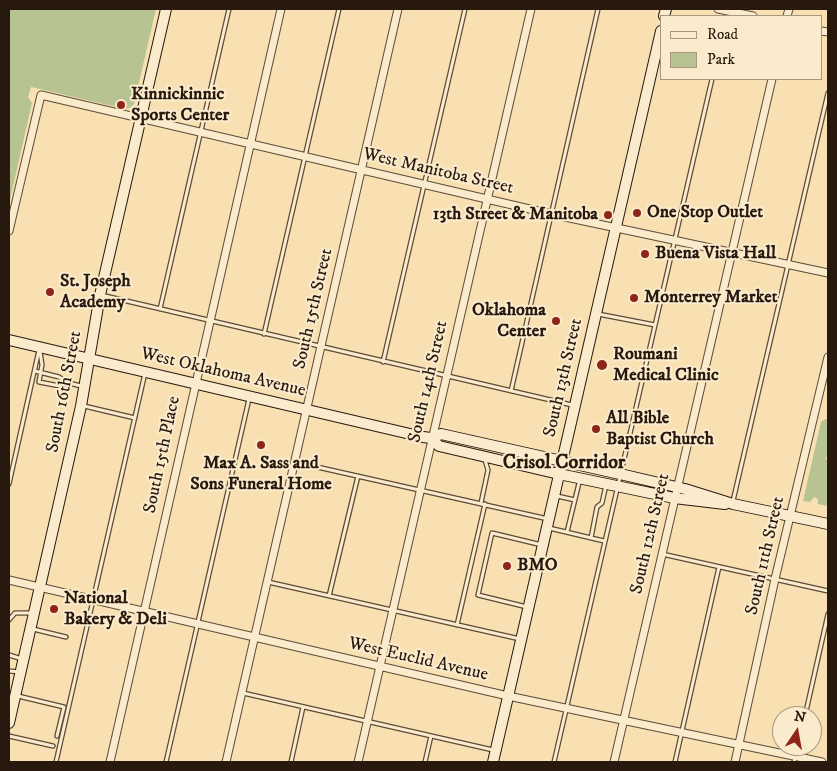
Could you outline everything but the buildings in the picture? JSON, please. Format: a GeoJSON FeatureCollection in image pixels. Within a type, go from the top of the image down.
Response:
{"type":"FeatureCollection","features":[{"type":"Feature","properties":{"kind":"street","name":"South 16th Street"},"geometry":{"type":"LineString","coordinates":[[9,723],[13,690],[23,660],[81,406],[100,295],[166,9]]}},
{"type":"Feature","properties":{"kind":"street","name":"South 15th Place"},"geometry":{"type":"LineString","coordinates":[[110,762],[194,383],[281,9]]}},
{"type":"Feature","properties":{"kind":"street","name":"South 15th Street"},"geometry":{"type":"LineString","coordinates":[[226,762],[398,9]]}},
{"type":"Feature","properties":{"kind":"street","name":"South 14th Street"},"geometry":{"type":"LineString","coordinates":[[358,762],[419,489],[531,9]]}},
{"type":"Feature","properties":{"kind":"street"},"geometry":{"type":"LineString","coordinates":[[718,9],[747,15]]}},
{"type":"Feature","properties":{"kind":"street","name":"South 13th Street"},"geometry":{"type":"LineString","coordinates":[[493,762],[660,35]]}},
{"type":"Feature","properties":{"kind":"street","name":"South 12th Street"},"geometry":{"type":"LineString","coordinates":[[614,762],[772,80]]}},
{"type":"Feature","properties":{"kind":"street","name":"West Manitoba Street"},"geometry":{"type":"LineString","coordinates":[[9,231],[41,95],[306,156],[425,186],[828,273]]}},
{"type":"Feature","properties":{"kind":"street","name":"West Oklahoma Avenue"},"geometry":{"type":"LineString","coordinates":[[9,340],[431,438],[439,446],[580,479],[709,504],[733,504]]}},
{"type":"Feature","properties":{"kind":"street","name":"South 11th Street"},"geometry":{"type":"LineString","coordinates":[[735,762],[775,579],[828,357]]}},
{"type":"Feature","properties":{"kind":"street","name":"West Oklahoma Avenue"},"geometry":{"type":"LineString","coordinates":[[431,438],[441,434],[677,487],[733,504],[828,524]]}},
{"type":"Feature","properties":{"kind":"street","name":"West Euclid Avenue"},"geometry":{"type":"LineString","coordinates":[[9,580],[508,696],[681,732],[795,759],[822,762]]}},
{"type":"Feature","properties":{"kind":"lane"},"geometry":{"type":"LineString","coordinates":[[160,309],[229,9]]}},
{"type":"Feature","properties":{"kind":"lane"},"geometry":{"type":"LineString","coordinates":[[264,334],[339,9]]}},
{"type":"Feature","properties":{"kind":"lane"},"geometry":{"type":"LineString","coordinates":[[383,362],[465,9]]}},
{"type":"Feature","properties":{"kind":"lane"},"geometry":{"type":"LineString","coordinates":[[511,391],[598,9]]}},
{"type":"Feature","properties":{"kind":"lane"},"geometry":{"type":"LineString","coordinates":[[554,762],[712,80]]}},
{"type":"Feature","properties":{"kind":"lane"},"geometry":{"type":"LineString","coordinates":[[733,504],[790,265],[828,93]]}},
{"type":"Feature","properties":{"kind":"lane"},"geometry":{"type":"LineString","coordinates":[[100,295],[574,406]]}},
{"type":"Feature","properties":{"kind":"lane"},"geometry":{"type":"LineString","coordinates":[[595,314],[655,325]]}},
{"type":"Feature","properties":{"kind":"lane"},"geometry":{"type":"LineString","coordinates":[[9,484],[40,348]]}},
{"type":"Feature","properties":{"kind":"lane"},"geometry":{"type":"LineString","coordinates":[[40,348],[41,373],[39,382],[60,386],[69,383]]}},
{"type":"Feature","properties":{"kind":"lane"},"geometry":{"type":"LineString","coordinates":[[34,371],[84,386]]}},
{"type":"Feature","properties":{"kind":"lane"},"geometry":{"type":"LineString","coordinates":[[56,762],[145,372]]}},
{"type":"Feature","properties":{"kind":"lane"},"geometry":{"type":"LineString","coordinates":[[166,762],[250,396]]}},
{"type":"Feature","properties":{"kind":"lane"},"geometry":{"type":"LineString","coordinates":[[81,406],[134,418]]}},
{"type":"Feature","properties":{"kind":"lane"},"geometry":{"type":"LineString","coordinates":[[457,625],[483,504],[488,470],[484,457]]}},
{"type":"Feature","properties":{"kind":"lane"},"geometry":{"type":"LineString","coordinates":[[294,462],[483,504],[547,523],[567,532],[604,541]]}},
{"type":"Feature","properties":{"kind":"lane"},"geometry":{"type":"LineString","coordinates":[[329,596],[358,476]]}},
{"type":"Feature","properties":{"kind":"lane"},"geometry":{"type":"LineString","coordinates":[[567,532],[580,479]]}},
{"type":"Feature","properties":{"kind":"lane"},"geometry":{"type":"LineString","coordinates":[[591,538],[598,507],[602,503],[606,484]]}},
{"type":"Feature","properties":{"kind":"lane"},"geometry":{"type":"LineString","coordinates":[[554,495],[574,500]]}},
{"type":"Feature","properties":{"kind":"lane"},"geometry":{"type":"LineString","coordinates":[[528,607],[478,595],[492,533],[542,545]]}},
{"type":"Feature","properties":{"kind":"lane"},"geometry":{"type":"LineString","coordinates":[[661,554],[828,590]]}},
{"type":"Feature","properties":{"kind":"lane"},"geometry":{"type":"LineString","coordinates":[[674,762],[719,567]]}},
{"type":"Feature","properties":{"kind":"lane"},"geometry":{"type":"LineString","coordinates":[[268,582],[521,640]]}},
{"type":"Feature","properties":{"kind":"lane"},"geometry":{"type":"LineString","coordinates":[[9,620],[15,612],[34,613]]}},
{"type":"Feature","properties":{"kind":"lane"},"geometry":{"type":"LineString","coordinates":[[807,706],[828,614]]}},
{"type":"Feature","properties":{"kind":"lane"},"geometry":{"type":"LineString","coordinates":[[30,628],[66,637]]}},
{"type":"Feature","properties":{"kind":"lane"},"geometry":{"type":"LineString","coordinates":[[9,655],[23,660]]}},
{"type":"Feature","properties":{"kind":"lane"},"geometry":{"type":"LineString","coordinates":[[9,671],[20,672]]}},
{"type":"Feature","properties":{"kind":"lane"},"geometry":{"type":"LineString","coordinates":[[13,690],[64,707],[57,736]]}},
{"type":"Feature","properties":{"kind":"lane"},"geometry":{"type":"LineString","coordinates":[[243,693],[495,751]]}},
{"type":"Feature","properties":{"kind":"lane"},"geometry":{"type":"LineString","coordinates":[[291,762],[303,707]]}},
{"type":"Feature","properties":{"kind":"lane"},"geometry":{"type":"LineString","coordinates":[[9,736],[53,746]]}},
{"type":"Feature","properties":{"kind":"lane"},"geometry":{"type":"LineString","coordinates":[[425,762],[431,736]]}},
{"type":"Feature","properties":{"kind":"green space","name":"Kinnickinnic Sports Center"},"geometry":{"type":"Polygon","coordinates":[[[9,9],[156,9],[134,104],[130,108],[125,109],[31,87],[28,97],[32,103],[9,204],[9,9]]]}},
{"type":"Feature","properties":{"kind":"green space"},"geometry":{"type":"Polygon","coordinates":[[[825,419],[828,420],[828,455],[825,459],[828,460],[828,506],[818,504],[818,499],[814,497],[810,502],[803,501],[821,422],[825,419]]]}},
{"type":"Feature","properties":{"kind":"place","name":"Kinnickinnic Sports Center"},"geometry":{"type":"Point","coordinates":[121,105]}},
{"type":"Feature","properties":{"kind":"place","name":"One Stop Outlet"},"geometry":{"type":"Point","coordinates":[637,213]}},
{"type":"Feature","properties":{"kind":"place","name":"13th Street & Manitoba"},"geometry":{"type":"Point","coordinates":[608,215]}},
{"type":"Feature","properties":{"kind":"place","name":"Buena Vista Hall"},"geometry":{"type":"Point","coordinates":[645,254]}},
{"type":"Feature","properties":{"kind":"place","name":"St. Joseph Academy"},"geometry":{"type":"Point","coordinates":[50,292]}},
{"type":"Feature","properties":{"kind":"place","name":"Monterrey Market"},"geometry":{"type":"Point","coordinates":[634,298]}},
{"type":"Feature","properties":{"kind":"place","name":"Oklahoma Center"},"geometry":{"type":"Point","coordinates":[556,321]}},
{"type":"Feature","properties":{"kind":"place","name":"Roumani Medical Clinic"},"geometry":{"type":"Point","coordinates":[602,365]}},
{"type":"Feature","properties":{"kind":"place","name":"All Bible Baptist Church"},"geometry":{"type":"Point","coordinates":[596,429]}},
{"type":"Feature","properties":{"kind":"place","name":"Max A. Sass and Sons Funeral Home"},"geometry":{"type":"Point","coordinates":[261,445]}},
{"type":"Feature","properties":{"kind":"place","name":"BMO"},"geometry":{"type":"Point","coordinates":[507,566]}},
{"type":"Feature","properties":{"kind":"place","name":"National Bakery & Deli"},"geometry":{"type":"Point","coordinates":[54,609]}},
{"type":"Feature","properties":{"kind":"district","name":"Crisol Corridor"},"geometry":{"type":"Point","coordinates":[564,464]}}]}
